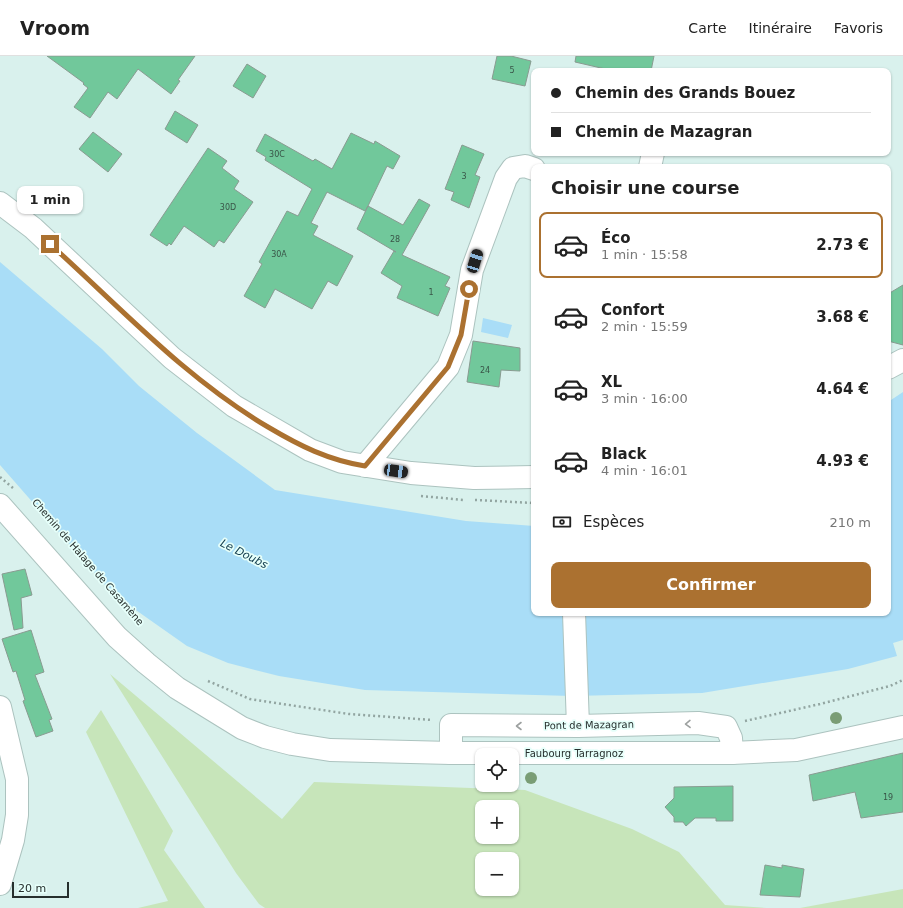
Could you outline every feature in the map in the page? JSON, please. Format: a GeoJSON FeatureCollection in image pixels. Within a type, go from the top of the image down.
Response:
{"type":"FeatureCollection","features":[{"type":"Feature","properties":{"kind":"street"},"geometry":{"type":"LineString","coordinates":[[365,466],[448,367],[461,335],[472,270],[503,184],[513,168],[525,166],[531,168]]}},
{"type":"Feature","properties":{"kind":"street"},"geometry":{"type":"LineString","coordinates":[[0,203],[33,228],[172,358],[234,406],[310,450],[342,462],[412,473],[474,478],[531,477]]}},
{"type":"Feature","properties":{"kind":"street"},"geometry":{"type":"LineString","coordinates":[[891,366],[903,360]]}},
{"type":"Feature","properties":{"kind":"street","name":"Faubourg Tarragnoz"},"geometry":{"type":"LineString","coordinates":[[8,498],[117,637],[177,688],[214,712],[264,737],[292,744],[330,750],[451,753],[732,753],[796,750],[903,727]]}},
{"type":"Feature","properties":{"kind":"street"},"geometry":{"type":"LineString","coordinates":[[574,616],[578,718]]}},
{"type":"Feature","properties":{"kind":"street"},"geometry":{"type":"LineString","coordinates":[[0,707],[17,779],[17,815],[13,840],[0,884]]}},
{"type":"Feature","properties":{"kind":"street","name":"Pont de Mazagran"},"geometry":{"type":"LineString","coordinates":[[451,725],[578,718],[698,723],[726,727]]}},
{"type":"Feature","properties":{"kind":"street"},"geometry":{"type":"LineString","coordinates":[[451,725],[451,753]]}},
{"type":"Feature","properties":{"kind":"street"},"geometry":{"type":"LineString","coordinates":[[726,727],[731,738],[732,753]]}},
{"type":"Feature","properties":{"kind":"path"},"geometry":{"type":"LineString","coordinates":[[0,477],[8,498]]}},
{"type":"Feature","properties":{"kind":"path"},"geometry":{"type":"LineString","coordinates":[[204,680],[250,699],[349,714],[431,720],[451,725]]}},
{"type":"Feature","properties":{"kind":"path"},"geometry":{"type":"LineString","coordinates":[[726,727],[734,723],[890,686],[903,680]]}},
{"type":"Feature","properties":{"kind":"green space"},"geometry":{"type":"Polygon","coordinates":[[[110,674],[282,819],[314,782],[475,788],[475,792],[519,792],[519,790],[525,790],[632,829],[679,852],[725,905],[767,908],[265,908],[259,904],[236,873],[110,674]]]}},
{"type":"Feature","properties":{"kind":"green space"},"geometry":{"type":"Polygon","coordinates":[[[101,710],[173,831],[164,850],[205,908],[138,908],[168,901],[86,732],[101,710]]]}},
{"type":"Feature","properties":{"kind":"green space"},"geometry":{"type":"Polygon","coordinates":[[[903,889],[903,908],[800,908],[903,889]]]}},
{"type":"Feature","properties":{"kind":"water","name":"Le Doubs"},"geometry":{"type":"Polygon","coordinates":[[[0,262],[102,349],[139,386],[197,433],[275,490],[466,521],[531,526],[531,616],[891,616],[891,400],[903,392],[903,640],[893,643],[897,656],[848,669],[702,693],[572,696],[365,690],[279,676],[228,663],[187,646],[113,594],[0,465],[0,262]]]}},
{"type":"Feature","properties":{"kind":"water"},"geometry":{"type":"Polygon","coordinates":[[[483,318],[512,325],[508,338],[481,332],[483,318]]]}},
{"type":"Feature","properties":{"kind":"building"},"geometry":{"type":"Polygon","coordinates":[[[47,56],[195,56],[178,80],[180,81],[171,94],[138,69],[117,99],[108,92],[90,118],[74,107],[88,88],[83,84],[84,83],[47,56]]]}},
{"type":"Feature","properties":{"kind":"building"},"geometry":{"type":"Polygon","coordinates":[[[497,56],[511,56],[531,61],[525,86],[492,79],[497,56]]]}},
{"type":"Feature","properties":{"kind":"building"},"geometry":{"type":"Polygon","coordinates":[[[576,56],[654,56],[652,68],[601,68],[575,62],[576,56]]]}},
{"type":"Feature","properties":{"kind":"building"},"geometry":{"type":"Polygon","coordinates":[[[247,64],[266,76],[253,98],[233,86],[247,64]]]}},
{"type":"Feature","properties":{"kind":"building"},"geometry":{"type":"Polygon","coordinates":[[[175,111],[198,125],[187,143],[165,129],[175,111]]]}},
{"type":"Feature","properties":{"kind":"building"},"geometry":{"type":"Polygon","coordinates":[[[93,132],[122,154],[108,172],[79,149],[93,132]]]}},
{"type":"Feature","properties":{"kind":"building"},"geometry":{"type":"Polygon","coordinates":[[[351,133],[374,144],[375,141],[400,156],[393,169],[387,166],[365,211],[327,192],[311,223],[318,226],[313,235],[353,256],[337,286],[328,281],[312,309],[275,289],[265,308],[244,296],[262,264],[259,262],[287,211],[298,216],[312,189],[265,160],[266,157],[256,151],[265,134],[313,161],[315,159],[332,169],[351,133]]]}},
{"type":"Feature","properties":{"kind":"building"},"geometry":{"type":"Polygon","coordinates":[[[462,145],[484,154],[475,175],[480,177],[469,208],[451,200],[454,192],[445,189],[462,145]]]}},
{"type":"Feature","properties":{"kind":"building"},"geometry":{"type":"Polygon","coordinates":[[[208,148],[227,161],[222,168],[239,181],[234,189],[253,202],[224,243],[219,240],[214,247],[184,226],[171,245],[169,243],[167,246],[150,235],[208,148]]]}},
{"type":"Feature","properties":{"kind":"building"},"geometry":{"type":"Polygon","coordinates":[[[419,199],[430,205],[402,255],[450,277],[445,286],[450,288],[438,316],[397,298],[402,286],[381,273],[394,251],[396,252],[357,229],[368,206],[403,225],[419,199]]]}},
{"type":"Feature","properties":{"kind":"building"},"geometry":{"type":"Polygon","coordinates":[[[903,285],[903,345],[891,342],[891,292],[903,285]]]}},
{"type":"Feature","properties":{"kind":"building"},"geometry":{"type":"Polygon","coordinates":[[[473,341],[520,348],[520,371],[501,370],[499,387],[467,382],[473,341]]]}},
{"type":"Feature","properties":{"kind":"building"},"geometry":{"type":"Polygon","coordinates":[[[25,569],[32,595],[21,598],[23,628],[14,630],[2,574],[25,569]]]}},
{"type":"Feature","properties":{"kind":"building"},"geometry":{"type":"Polygon","coordinates":[[[31,630],[44,672],[35,675],[52,719],[49,720],[53,731],[36,737],[23,701],[25,700],[16,671],[13,672],[2,639],[31,630]]]}},
{"type":"Feature","properties":{"kind":"building"},"geometry":{"type":"Polygon","coordinates":[[[903,753],[903,812],[861,818],[855,792],[813,801],[809,775],[903,753]]]}},
{"type":"Feature","properties":{"kind":"building"},"geometry":{"type":"Polygon","coordinates":[[[733,786],[733,821],[716,821],[716,818],[695,818],[686,826],[683,822],[674,822],[674,817],[665,807],[674,798],[674,787],[733,786]]]}},
{"type":"Feature","properties":{"kind":"building"},"geometry":{"type":"Polygon","coordinates":[[[765,865],[782,868],[782,865],[804,869],[800,897],[760,895],[765,865]]]}},
{"type":"Feature","properties":{"kind":"route"},"geometry":{"type":"LineString","coordinates":[[50,244],[114,302],[172,358],[234,406],[310,450],[342,462],[365,466],[448,367],[461,335],[469,289]]}}]}
